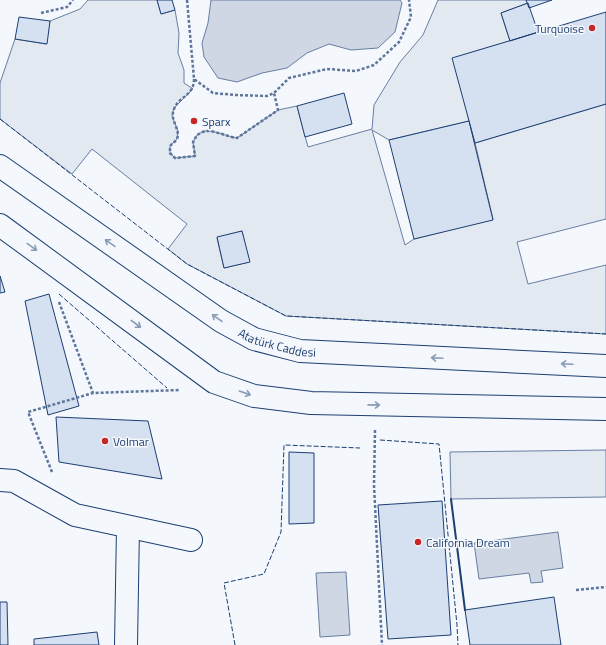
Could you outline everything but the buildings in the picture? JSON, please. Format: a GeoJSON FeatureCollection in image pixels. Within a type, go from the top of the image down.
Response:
{"type":"FeatureCollection","features":[{"type":"Feature","properties":{"kind":"street","name":"Atatürk Caddesi"},"geometry":{"type":"LineString","coordinates":[[0,166],[221,321],[254,339],[300,351],[606,366]]}},
{"type":"Feature","properties":{"kind":"street"},"geometry":{"type":"LineString","coordinates":[[0,225],[77,280],[214,382],[254,396],[311,404],[606,409]]}},
{"type":"Feature","properties":{"kind":"street"},"geometry":{"type":"LineString","coordinates":[[0,480],[14,482],[74,515],[191,540]]}},
{"type":"Feature","properties":{"kind":"street"},"geometry":{"type":"LineString","coordinates":[[126,645],[128,527]]}},
{"type":"Feature","properties":{"kind":"path"},"geometry":{"type":"LineString","coordinates":[[41,13],[67,7],[73,0]]}},
{"type":"Feature","properties":{"kind":"path"},"geometry":{"type":"LineString","coordinates":[[187,0],[194,79],[192,89],[174,108],[172,116],[178,131],[177,139],[170,146],[170,154],[175,158],[195,156],[193,142],[196,135],[206,131],[217,132],[237,138],[278,110],[274,93]]}},
{"type":"Feature","properties":{"kind":"path"},"geometry":{"type":"LineString","coordinates":[[194,79],[213,93],[267,96],[274,93],[289,78],[327,69],[356,71],[374,65],[400,42],[411,17],[409,0]]}},
{"type":"Feature","properties":{"kind":"path"},"geometry":{"type":"LineString","coordinates":[[58,298],[93,394]]}},
{"type":"Feature","properties":{"kind":"path"},"geometry":{"type":"LineString","coordinates":[[54,476],[28,412],[93,394],[186,389]]}},
{"type":"Feature","properties":{"kind":"path"},"geometry":{"type":"LineString","coordinates":[[375,429],[374,485],[382,645]]}},
{"type":"Feature","properties":{"kind":"path"},"geometry":{"type":"LineString","coordinates":[[576,590],[606,587]]}},
{"type":"Feature","properties":{"kind":"shaded area"},"geometry":{"type":"Polygon","coordinates":[[[88,0],[157,0],[161,14],[175,10],[179,33],[178,53],[184,70],[184,83],[193,89],[174,108],[172,116],[178,131],[177,139],[170,146],[170,153],[175,158],[195,156],[193,142],[197,135],[202,132],[213,132],[237,138],[278,110],[297,106],[308,147],[372,129],[374,105],[400,62],[423,35],[438,0],[526,0],[528,3],[501,13],[510,41],[457,57],[469,121],[389,140],[372,130],[405,245],[414,239],[493,219],[475,143],[606,104],[606,219],[517,242],[528,284],[606,265],[606,334],[286,316],[187,264],[168,249],[187,224],[92,149],[72,174],[0,119],[0,83],[15,39],[46,44],[50,21],[80,9],[88,0]],[[242,231],[217,238],[224,268],[249,262],[242,231]]]}},
{"type":"Feature","properties":{"kind":"shaded area"},"geometry":{"type":"Polygon","coordinates":[[[211,0],[400,0],[402,3],[395,32],[378,48],[351,50],[329,44],[307,53],[287,68],[262,73],[237,82],[218,78],[204,57],[202,43],[208,23],[211,0]]]}},
{"type":"Feature","properties":{"kind":"shaded area"},"geometry":{"type":"Polygon","coordinates":[[[606,450],[606,497],[451,499],[450,452],[606,450]]]}},
{"type":"Feature","properties":{"kind":"shaded area"},"geometry":{"type":"Polygon","coordinates":[[[558,532],[563,568],[541,571],[543,582],[531,583],[529,573],[479,579],[474,543],[558,532]]]}},
{"type":"Feature","properties":{"kind":"shaded area"},"geometry":{"type":"Polygon","coordinates":[[[346,572],[350,635],[320,637],[316,573],[346,572]]]}},
{"type":"Feature","properties":{"kind":"fence"},"geometry":{"type":"LineString","coordinates":[[0,119],[187,264],[286,316],[606,334]]}},
{"type":"Feature","properties":{"kind":"fence"},"geometry":{"type":"LineString","coordinates":[[59,294],[167,388]]}},
{"type":"Feature","properties":{"kind":"fence"},"geometry":{"type":"LineString","coordinates":[[380,440],[439,444],[458,645]]}},
{"type":"Feature","properties":{"kind":"fence"},"geometry":{"type":"LineString","coordinates":[[235,645],[224,583],[264,574],[281,532],[284,445],[360,448]]}},
{"type":"Feature","properties":{"kind":"wall"},"geometry":{"type":"LineString","coordinates":[[451,499],[465,610]]}},
{"type":"Feature","properties":{"kind":"place","name":"Turquoise"},"geometry":{"type":"Point","coordinates":[592,28]}},
{"type":"Feature","properties":{"kind":"place","name":"Sparx"},"geometry":{"type":"Point","coordinates":[194,121]}},
{"type":"Feature","properties":{"kind":"place","name":"Volmar"},"geometry":{"type":"Point","coordinates":[105,441]}},
{"type":"Feature","properties":{"kind":"place","name":"California Dream"},"geometry":{"type":"Point","coordinates":[418,542]}}]}
